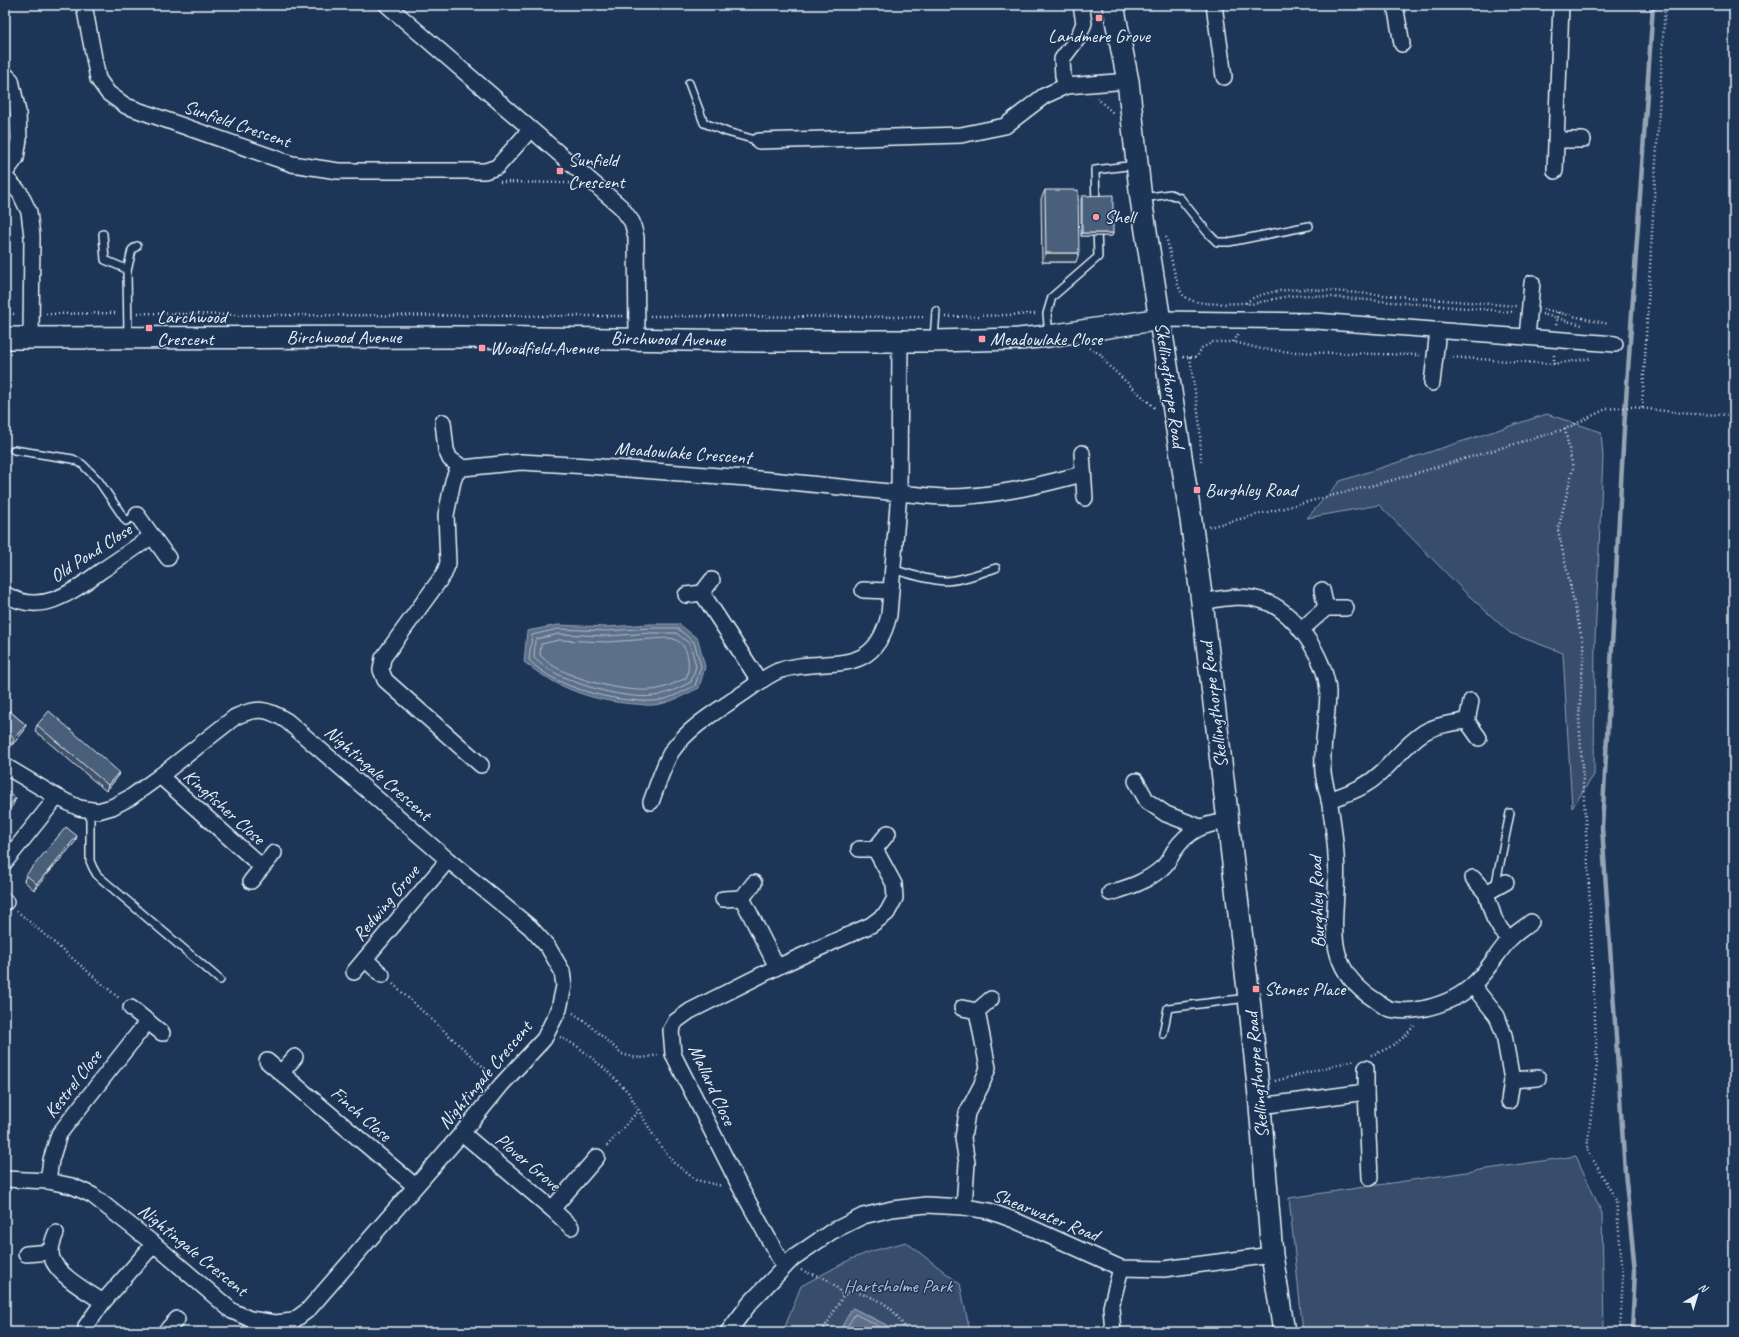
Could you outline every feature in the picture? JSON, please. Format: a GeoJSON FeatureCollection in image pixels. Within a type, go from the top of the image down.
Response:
{"type":"FeatureCollection","features":[{"type":"Feature","properties":{"kind":"main road","name":"Skellingthorpe Road"},"geometry":{"type":"LineString","coordinates":[[1113,5],[1128,81],[1141,199],[1202,602],[1249,998],[1260,1106],[1272,1255],[1284,1332]]}},
{"type":"Feature","properties":{"kind":"main road","name":"Birchwood Avenue"},"geometry":{"type":"LineString","coordinates":[[5,338],[462,337],[900,340],[1018,339],[1049,336],[1160,318]]}},
{"type":"Feature","properties":{"kind":"street","name":"Sunfield Crescent"},"geometry":{"type":"LineString","coordinates":[[84,5],[98,79],[108,93],[126,106],[292,164],[338,171],[485,171],[497,167],[530,130]]}},
{"type":"Feature","properties":{"kind":"street"},"geometry":{"type":"LineString","coordinates":[[387,5],[621,207],[632,222],[636,238],[637,339]]}},
{"type":"Feature","properties":{"kind":"street"},"geometry":{"type":"LineString","coordinates":[[1066,86],[1063,76],[1062,59],[1078,38],[1084,23],[1082,5]]}},
{"type":"Feature","properties":{"kind":"street"},"geometry":{"type":"LineString","coordinates":[[1214,5],[1224,77]]}},
{"type":"Feature","properties":{"kind":"street"},"geometry":{"type":"LineString","coordinates":[[1395,5],[1402,44]]}},
{"type":"Feature","properties":{"kind":"street"},"geometry":{"type":"LineString","coordinates":[[1555,171],[1561,5]]}},
{"type":"Feature","properties":{"kind":"street"},"geometry":{"type":"LineString","coordinates":[[5,74],[11,80],[18,112],[19,140],[16,158],[5,173]]}},
{"type":"Feature","properties":{"kind":"street"},"geometry":{"type":"LineString","coordinates":[[759,141],[961,135],[1005,126],[1044,96],[1066,86],[1128,81]]}},
{"type":"Feature","properties":{"kind":"street"},"geometry":{"type":"LineString","coordinates":[[1557,140],[1583,140]]}},
{"type":"Feature","properties":{"kind":"street"},"geometry":{"type":"LineString","coordinates":[[5,177],[20,193],[29,212],[32,236],[31,338]]}},
{"type":"Feature","properties":{"kind":"street"},"geometry":{"type":"LineString","coordinates":[[1527,337],[1532,283]]}},
{"type":"Feature","properties":{"kind":"street"},"geometry":{"type":"LineString","coordinates":[[1160,318],[1316,322],[1615,344]]}},
{"type":"Feature","properties":{"kind":"street"},"geometry":{"type":"LineString","coordinates":[[1432,383],[1438,330]]}},
{"type":"Feature","properties":{"kind":"street"},"geometry":{"type":"LineString","coordinates":[[651,802],[671,752],[694,727],[777,672],[795,666],[837,664],[851,661],[868,654],[879,643],[886,629],[889,615],[899,493],[900,340]]}},
{"type":"Feature","properties":{"kind":"street"},"geometry":{"type":"LineString","coordinates":[[443,422],[446,450],[450,459],[463,468],[456,473],[453,480],[446,515],[448,563],[444,574],[383,658],[381,670],[385,680],[481,765]]}},
{"type":"Feature","properties":{"kind":"street"},"geometry":{"type":"LineString","coordinates":[[1082,454],[1082,474],[1086,498]]}},
{"type":"Feature","properties":{"kind":"street","name":"Meadowlake Crescent"},"geometry":{"type":"LineString","coordinates":[[463,468],[521,462],[588,466],[771,480],[944,497],[997,493],[1038,486],[1082,474]]}},
{"type":"Feature","properties":{"kind":"street","name":"Old Pond Close"},"geometry":{"type":"LineString","coordinates":[[137,515],[168,558]]}},
{"type":"Feature","properties":{"kind":"street","name":"Old Pond Close"},"geometry":{"type":"LineString","coordinates":[[5,594],[14,600],[33,603],[59,599],[152,536]]}},
{"type":"Feature","properties":{"kind":"street"},"geometry":{"type":"LineString","coordinates":[[686,594],[702,593],[712,580]]}},
{"type":"Feature","properties":{"kind":"street"},"geometry":{"type":"LineString","coordinates":[[862,590],[890,591]]}},
{"type":"Feature","properties":{"kind":"street"},"geometry":{"type":"LineString","coordinates":[[1322,590],[1326,608]]}},
{"type":"Feature","properties":{"kind":"street"},"geometry":{"type":"LineString","coordinates":[[702,593],[760,682]]}},
{"type":"Feature","properties":{"kind":"street","name":"Burghley Road"},"geometry":{"type":"LineString","coordinates":[[1202,602],[1244,597],[1262,600],[1279,608],[1301,630],[1313,646],[1322,668],[1328,690],[1323,772],[1329,800],[1336,855],[1337,892],[1334,922],[1335,944],[1340,962],[1350,980],[1368,996],[1389,1009],[1418,1010],[1436,1006],[1455,998],[1473,986],[1510,939],[1531,922]]}},
{"type":"Feature","properties":{"kind":"street"},"geometry":{"type":"LineString","coordinates":[[1301,630],[1326,608],[1346,608]]}},
{"type":"Feature","properties":{"kind":"street"},"geometry":{"type":"LineString","coordinates":[[1470,701],[1467,722],[1479,738]]}},
{"type":"Feature","properties":{"kind":"street","name":"Nightingale Crescent"},"geometry":{"type":"LineString","coordinates":[[5,766],[57,797],[79,808],[98,811],[112,807],[131,797],[235,717],[248,711],[258,710],[273,712],[287,720],[448,860],[530,927],[548,946],[562,971],[564,986],[559,1009],[544,1039],[502,1084],[462,1133],[308,1310],[293,1321],[274,1323],[250,1319],[232,1311],[154,1244],[92,1195],[72,1186],[48,1181],[5,1179]]}},
{"type":"Feature","properties":{"kind":"street"},"geometry":{"type":"LineString","coordinates":[[1329,800],[1364,786],[1387,768],[1404,749],[1423,733],[1443,725],[1467,722]]}},
{"type":"Feature","properties":{"kind":"street","name":"Kingfisher Close"},"geometry":{"type":"LineString","coordinates":[[160,776],[262,867]]}},
{"type":"Feature","properties":{"kind":"street"},"geometry":{"type":"LineString","coordinates":[[1136,781],[1147,802],[1166,814],[1200,827]]}},
{"type":"Feature","properties":{"kind":"street"},"geometry":{"type":"LineString","coordinates":[[5,862],[57,797]]}},
{"type":"Feature","properties":{"kind":"street"},"geometry":{"type":"LineString","coordinates":[[1110,894],[1146,881],[1164,867],[1187,834],[1214,822],[1228,821]]}},
{"type":"Feature","properties":{"kind":"street"},"geometry":{"type":"LineString","coordinates":[[859,849],[875,849],[888,833]]}},
{"type":"Feature","properties":{"kind":"street","name":"Mallard Close"},"geometry":{"type":"LineString","coordinates":[[788,1262],[739,1185],[673,1054],[671,1030],[676,1021],[690,1011],[777,967],[871,925],[887,913],[895,898],[894,884],[875,849]]}},
{"type":"Feature","properties":{"kind":"street","name":"Kingfisher Close"},"geometry":{"type":"LineString","coordinates":[[251,881],[274,853]]}},
{"type":"Feature","properties":{"kind":"street","name":"Redwing Grove"},"geometry":{"type":"LineString","coordinates":[[354,972],[448,860]]}},
{"type":"Feature","properties":{"kind":"street"},"geometry":{"type":"LineString","coordinates":[[1473,878],[1496,888],[1494,918],[1501,930],[1510,939]]}},
{"type":"Feature","properties":{"kind":"street"},"geometry":{"type":"LineString","coordinates":[[723,899],[742,898],[754,883]]}},
{"type":"Feature","properties":{"kind":"street"},"geometry":{"type":"LineString","coordinates":[[742,898],[777,967]]}},
{"type":"Feature","properties":{"kind":"street"},"geometry":{"type":"LineString","coordinates":[[365,960],[382,975]]}},
{"type":"Feature","properties":{"kind":"street"},"geometry":{"type":"LineString","coordinates":[[1473,986],[1497,1016],[1504,1035],[1512,1080],[1509,1100]]}},
{"type":"Feature","properties":{"kind":"street"},"geometry":{"type":"LineString","coordinates":[[977,1011],[991,999]]}},
{"type":"Feature","properties":{"kind":"street"},"geometry":{"type":"LineString","coordinates":[[131,1008],[162,1033]]}},
{"type":"Feature","properties":{"kind":"street"},"geometry":{"type":"LineString","coordinates":[[962,1008],[977,1011]]}},
{"type":"Feature","properties":{"kind":"street"},"geometry":{"type":"LineString","coordinates":[[964,1207],[967,1163],[963,1138],[967,1113],[981,1086],[988,1068],[977,1011]]}},
{"type":"Feature","properties":{"kind":"street","name":"Kestrel Close"},"geometry":{"type":"LineString","coordinates":[[48,1181],[51,1160],[59,1134],[148,1021]]}},
{"type":"Feature","properties":{"kind":"street"},"geometry":{"type":"LineString","coordinates":[[282,1072],[294,1057]]}},
{"type":"Feature","properties":{"kind":"street"},"geometry":{"type":"LineString","coordinates":[[1366,1060],[1370,1178]]}},
{"type":"Feature","properties":{"kind":"street","name":"Finch Close"},"geometry":{"type":"LineString","coordinates":[[267,1061],[282,1072],[415,1186]]}},
{"type":"Feature","properties":{"kind":"street"},"geometry":{"type":"LineString","coordinates":[[1512,1080],[1538,1078]]}},
{"type":"Feature","properties":{"kind":"street"},"geometry":{"type":"LineString","coordinates":[[1260,1106],[1366,1092]]}},
{"type":"Feature","properties":{"kind":"street","name":"Plover Grove"},"geometry":{"type":"LineString","coordinates":[[462,1133],[552,1209],[597,1157]]}},
{"type":"Feature","properties":{"kind":"street","name":"Shearwater Road"},"geometry":{"type":"LineString","coordinates":[[728,1332],[750,1303],[788,1262],[831,1232],[864,1216],[926,1205],[964,1207],[989,1211],[1014,1220],[1121,1268],[1164,1269],[1272,1255]]}},
{"type":"Feature","properties":{"kind":"street"},"geometry":{"type":"LineString","coordinates":[[552,1209],[570,1227]]}},
{"type":"Feature","properties":{"kind":"street"},"geometry":{"type":"LineString","coordinates":[[56,1233],[52,1242],[51,1257],[57,1266],[66,1276],[103,1302]]}},
{"type":"Feature","properties":{"kind":"street"},"geometry":{"type":"LineString","coordinates":[[86,1332],[86,1326],[103,1302],[154,1244]]}},
{"type":"Feature","properties":{"kind":"street"},"geometry":{"type":"LineString","coordinates":[[26,1254],[51,1252]]}},
{"type":"Feature","properties":{"kind":"street"},"geometry":{"type":"LineString","coordinates":[[1113,1332],[1110,1308],[1121,1268]]}},
{"type":"Feature","properties":{"kind":"street"},"geometry":{"type":"LineString","coordinates":[[165,1332],[177,1319]]}},
{"type":"Feature","properties":{"kind":"lane"},"geometry":{"type":"LineString","coordinates":[[689,83],[704,123],[726,132],[759,141]]}},
{"type":"Feature","properties":{"kind":"lane"},"geometry":{"type":"LineString","coordinates":[[1096,210],[1095,170],[1137,165]]}},
{"type":"Feature","properties":{"kind":"lane"},"geometry":{"type":"LineString","coordinates":[[1141,199],[1170,194],[1180,198],[1217,242],[1229,242],[1309,226]]}},
{"type":"Feature","properties":{"kind":"lane"},"geometry":{"type":"LineString","coordinates":[[1049,336],[1047,314],[1052,297],[1098,257],[1097,218]]}},
{"type":"Feature","properties":{"kind":"lane"},"geometry":{"type":"LineString","coordinates":[[103,234],[105,260],[124,268],[127,271]]}},
{"type":"Feature","properties":{"kind":"lane"},"geometry":{"type":"LineString","coordinates":[[128,338],[127,271],[132,250],[137,246]]}},
{"type":"Feature","properties":{"kind":"lane"},"geometry":{"type":"LineString","coordinates":[[934,340],[936,311]]}},
{"type":"Feature","properties":{"kind":"lane"},"geometry":{"type":"LineString","coordinates":[[14,450],[73,459],[89,470],[126,522],[137,515]]}},
{"type":"Feature","properties":{"kind":"lane"},"geometry":{"type":"LineString","coordinates":[[892,569],[924,578],[946,581],[972,576],[996,568]]}},
{"type":"Feature","properties":{"kind":"lane"},"geometry":{"type":"LineString","coordinates":[[90,810],[90,861],[97,875],[220,980]]}},
{"type":"Feature","properties":{"kind":"lane"},"geometry":{"type":"LineString","coordinates":[[1496,888],[1510,813]]}},
{"type":"Feature","properties":{"kind":"lane"},"geometry":{"type":"LineString","coordinates":[[1163,1034],[1168,1008],[1249,998]]}},
{"type":"Feature","properties":{"kind":"path"},"geometry":{"type":"LineString","coordinates":[[1642,408],[1665,5]]}},
{"type":"Feature","properties":{"kind":"path"},"geometry":{"type":"LineString","coordinates":[[485,171],[494,182],[593,183]]}},
{"type":"Feature","properties":{"kind":"path"},"geometry":{"type":"LineString","coordinates":[[1172,258],[1176,278],[1183,295],[1192,300],[1208,303],[1251,304],[1289,296],[1307,295],[1559,311],[1583,319],[1608,324]]}},
{"type":"Feature","properties":{"kind":"path"},"geometry":{"type":"LineString","coordinates":[[1246,303],[1250,298],[1270,293],[1289,289],[1309,289],[1529,310],[1588,326]]}},
{"type":"Feature","properties":{"kind":"path"},"geometry":{"type":"LineString","coordinates":[[46,314],[128,313],[240,315],[626,316]]}},
{"type":"Feature","properties":{"kind":"path"},"geometry":{"type":"LineString","coordinates":[[5,314],[19,314]]}},
{"type":"Feature","properties":{"kind":"path"},"geometry":{"type":"LineString","coordinates":[[946,317],[1037,314]]}},
{"type":"Feature","properties":{"kind":"path"},"geometry":{"type":"LineString","coordinates":[[647,316],[927,317]]}},
{"type":"Feature","properties":{"kind":"path"},"geometry":{"type":"LineString","coordinates":[[1190,357],[1197,357],[1202,348],[1213,342],[1234,342]]}},
{"type":"Feature","properties":{"kind":"path"},"geometry":{"type":"LineString","coordinates":[[1082,345],[1100,354],[1110,366],[1159,412]]}},
{"type":"Feature","properties":{"kind":"path"},"geometry":{"type":"LineString","coordinates":[[1192,531],[1393,480],[1565,429],[1606,409],[1632,407],[1690,414],[1734,415]]}},
{"type":"Feature","properties":{"kind":"path"},"geometry":{"type":"LineString","coordinates":[[1565,429],[1573,468],[1558,530],[1584,648],[1578,716],[1588,866],[1597,1064],[1586,1149],[1616,1200],[1623,1275],[1620,1332]]}},
{"type":"Feature","properties":{"kind":"path"},"geometry":{"type":"LineString","coordinates":[[6,902],[131,1008]]}},
{"type":"Feature","properties":{"kind":"path"},"geometry":{"type":"LineString","coordinates":[[382,975],[502,1084]]}},
{"type":"Feature","properties":{"kind":"path"},"geometry":{"type":"LineString","coordinates":[[559,1009],[572,1012],[586,1022],[622,1054],[632,1058],[673,1054]]}},
{"type":"Feature","properties":{"kind":"path"},"geometry":{"type":"LineString","coordinates":[[1268,1083],[1366,1060],[1386,1050],[1407,1034],[1415,1025],[1418,1010]]}},
{"type":"Feature","properties":{"kind":"path"},"geometry":{"type":"LineString","coordinates":[[548,1031],[577,1046],[605,1069],[628,1092],[655,1138],[674,1163],[696,1180],[721,1186],[739,1185]]}},
{"type":"Feature","properties":{"kind":"path"},"geometry":{"type":"LineString","coordinates":[[597,1157],[638,1111]]}},
{"type":"Feature","properties":{"kind":"path"},"geometry":{"type":"LineString","coordinates":[[788,1262],[802,1270],[821,1276],[835,1284],[843,1296]]}},
{"type":"Feature","properties":{"kind":"path"},"geometry":{"type":"LineString","coordinates":[[822,1332],[843,1296],[851,1290],[887,1304],[898,1316],[907,1332]]}},
{"type":"Feature","properties":{"kind":"green space"},"geometry":{"type":"Polygon","coordinates":[[[1547,414],[1601,432],[1603,457],[1595,640],[1594,775],[1572,808],[1563,653],[1510,633],[1467,594],[1379,505],[1307,518],[1340,481],[1547,414]]]}},
{"type":"Feature","properties":{"kind":"green space"},"geometry":{"type":"Polygon","coordinates":[[[1576,1156],[1602,1213],[1604,1332],[1303,1332],[1289,1198],[1576,1156]]]}},
{"type":"Feature","properties":{"kind":"green space","name":"Hartsholme Park"},"geometry":{"type":"Polygon","coordinates":[[[906,1242],[960,1284],[970,1332],[889,1332],[887,1325],[853,1308],[839,1332],[783,1332],[801,1286],[851,1259],[872,1251],[906,1242]]]}},
{"type":"Feature","properties":{"kind":"water"},"geometry":{"type":"Polygon","coordinates":[[[679,624],[698,639],[705,667],[699,688],[676,699],[659,704],[648,705],[604,700],[576,692],[562,686],[536,671],[524,662],[527,631],[558,625],[606,627],[679,624]]]}},
{"type":"Feature","properties":{"kind":"water"},"geometry":{"type":"Polygon","coordinates":[[[852,1308],[887,1326],[889,1332],[839,1332],[852,1308]]]}},
{"type":"Feature","properties":{"kind":"building"},"geometry":{"type":"Polygon","coordinates":[[[1045,190],[1078,190],[1079,253],[1046,253],[1045,190]]]}},
{"type":"Feature","properties":{"kind":"building","name":"Shell"},"geometry":{"type":"Polygon","coordinates":[[[1113,195],[1113,233],[1082,233],[1082,196],[1113,195]]]}},
{"type":"Feature","properties":{"kind":"building"},"geometry":{"type":"Polygon","coordinates":[[[5,707],[26,725],[14,738],[5,730],[5,707]]]}},
{"type":"Feature","properties":{"kind":"building"},"geometry":{"type":"Polygon","coordinates":[[[49,711],[119,772],[108,785],[37,725],[49,711]]]}},
{"type":"Feature","properties":{"kind":"building"},"geometry":{"type":"Polygon","coordinates":[[[5,789],[16,798],[5,811],[5,789]]]}},
{"type":"Feature","properties":{"kind":"building"},"geometry":{"type":"Polygon","coordinates":[[[66,827],[77,836],[37,884],[26,875],[66,827]]]}},
{"type":"Feature","properties":{"kind":"waterway"},"geometry":{"type":"LineString","coordinates":[[1632,1332],[1635,1271],[1625,1172],[1602,827],[1624,429],[1653,5]]}},
{"type":"Feature","properties":{"kind":"place","name":"Landmere Grove"},"geometry":{"type":"Point","coordinates":[1099,18]}},
{"type":"Feature","properties":{"kind":"place","name":"Sunfield Crescent"},"geometry":{"type":"Point","coordinates":[560,171]}},
{"type":"Feature","properties":{"kind":"place","name":"Shell"},"geometry":{"type":"Point","coordinates":[1096,217]}},
{"type":"Feature","properties":{"kind":"place","name":"Larchwood Crescent"},"geometry":{"type":"Point","coordinates":[149,328]}},
{"type":"Feature","properties":{"kind":"place","name":"Meadowlake Close"},"geometry":{"type":"Point","coordinates":[982,339]}},
{"type":"Feature","properties":{"kind":"place","name":"Woodfield Avenue"},"geometry":{"type":"Point","coordinates":[482,348]}},
{"type":"Feature","properties":{"kind":"place","name":"Burghley Road"},"geometry":{"type":"Point","coordinates":[1197,490]}},
{"type":"Feature","properties":{"kind":"place","name":"Stones Place"},"geometry":{"type":"Point","coordinates":[1256,989]}}]}
